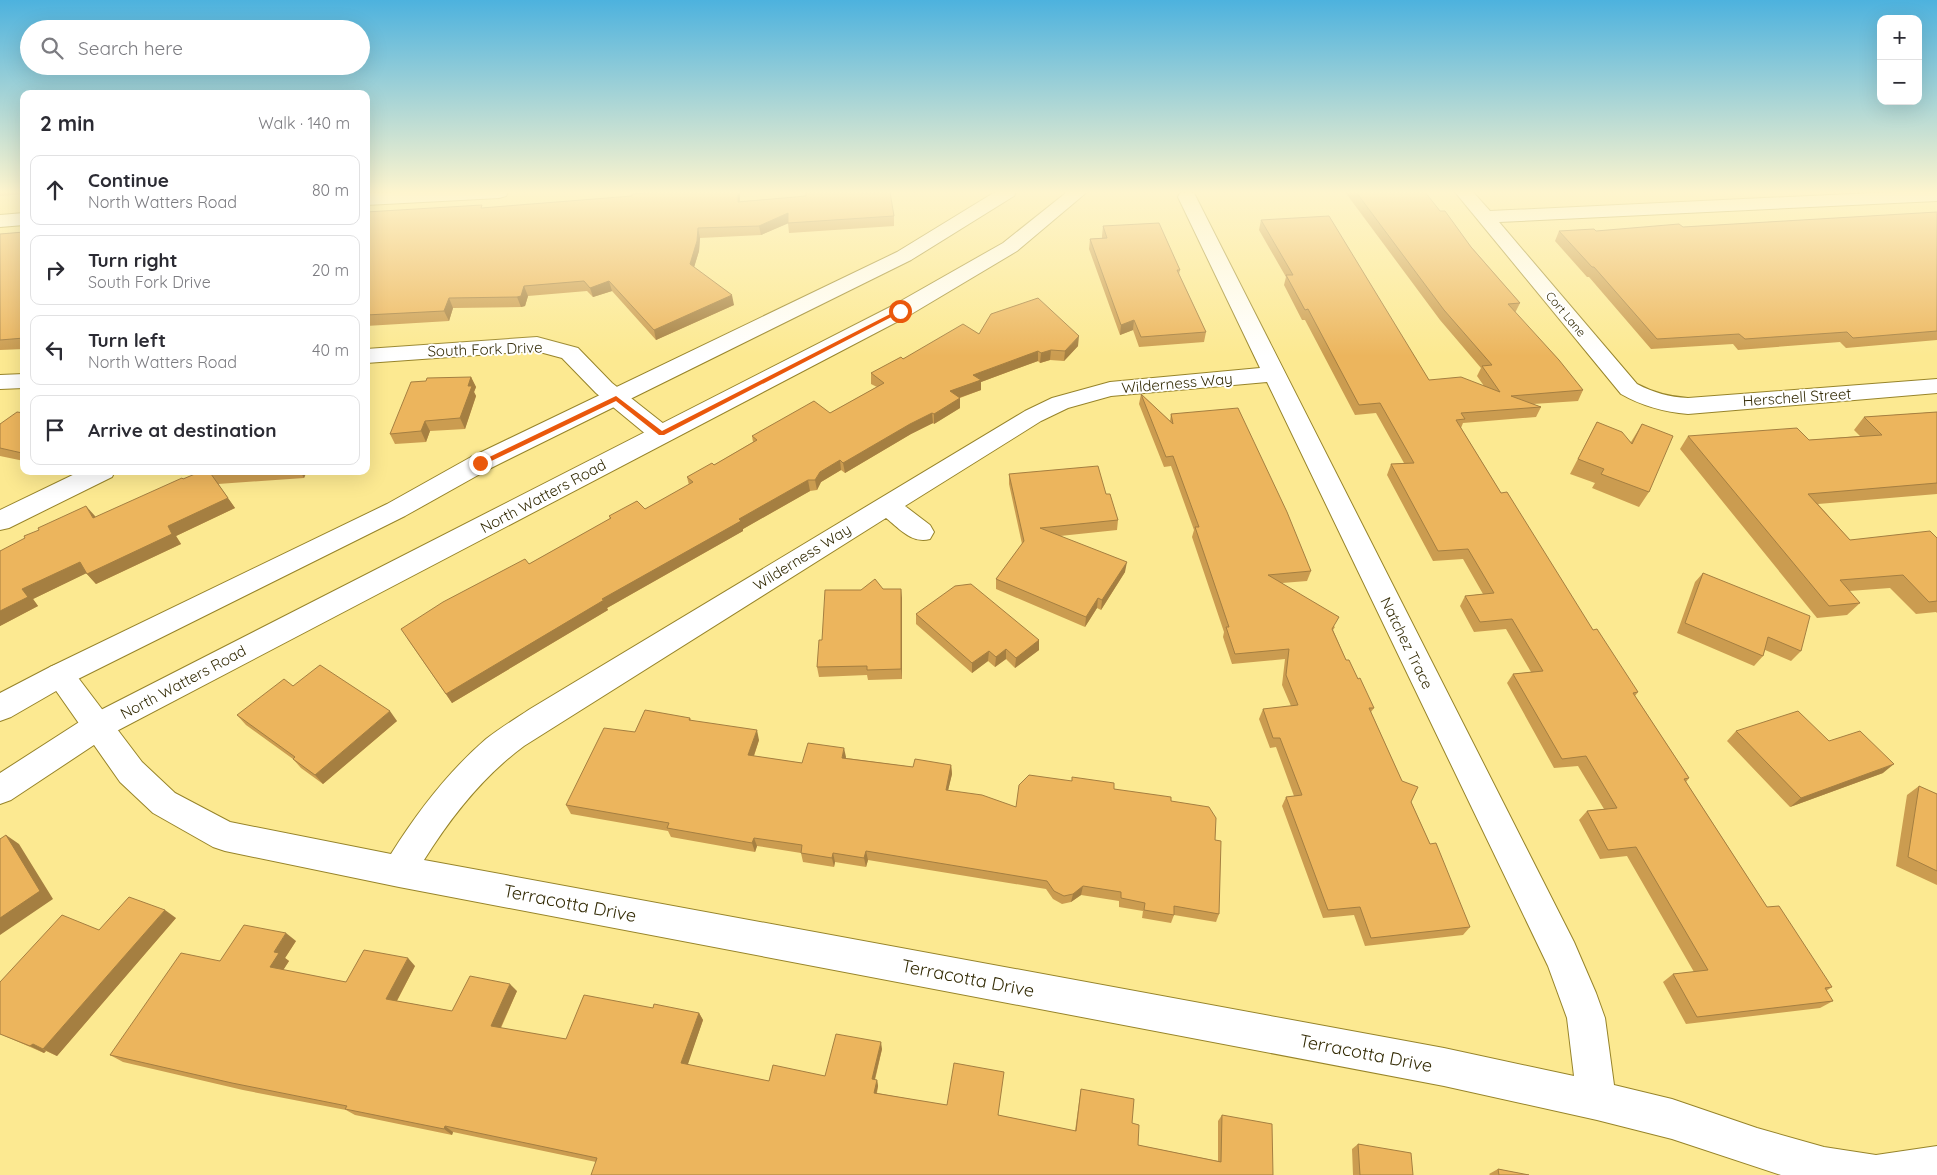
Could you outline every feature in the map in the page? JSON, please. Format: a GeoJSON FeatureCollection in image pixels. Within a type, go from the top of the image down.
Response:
{"type":"FeatureCollection","features":[{"type":"Feature","properties":{"kind":"street"},"geometry":{"type":"LineString","coordinates":[[0,708],[60,675],[396,510],[480,463],[616,398],[904,256],[919,247]]}},
{"type":"Feature","properties":{"kind":"street","name":"North Watters Road"},"geometry":{"type":"LineString","coordinates":[[0,790],[98,726],[909,306],[1010,247]]}},
{"type":"Feature","properties":{"kind":"street","name":"Natchez Trace"},"geometry":{"type":"LineString","coordinates":[[1211,247],[1561,954],[1578,993],[1586,1018],[1597,1100]]}},
{"type":"Feature","properties":{"kind":"street","name":"Cort Lane"},"geometry":{"type":"LineString","coordinates":[[1510,247],[1629,389],[1657,402]]}},
{"type":"Feature","properties":{"kind":"street","name":"South Fork Drive"},"geometry":{"type":"LineString","coordinates":[[370,356],[537,344],[570,353],[616,398],[661,434]]}},
{"type":"Feature","properties":{"kind":"street","name":"Wilderness Way"},"geometry":{"type":"LineString","coordinates":[[399,871],[439,808],[465,778],[499,748],[541,718],[1032,416],[1066,401],[1125,387],[1274,374]]}},
{"type":"Feature","properties":{"kind":"street"},"geometry":{"type":"LineString","coordinates":[[0,382],[20,380]]}},
{"type":"Feature","properties":{"kind":"street","name":"Herschell Street"},"geometry":{"type":"LineString","coordinates":[[1657,402],[1688,406],[1937,386]]}},
{"type":"Feature","properties":{"kind":"street"},"geometry":{"type":"LineString","coordinates":[[0,521],[95,475]]}},
{"type":"Feature","properties":{"kind":"street"},"geometry":{"type":"LineString","coordinates":[[886,506],[920,532]]}},
{"type":"Feature","properties":{"kind":"street","name":"Terracotta Drive"},"geometry":{"type":"LineString","coordinates":[[60,675],[131,772],[164,802],[226,836],[399,871],[1444,1067],[1597,1100],[1672,1120],[1757,1148],[1824,1167],[1876,1175],[1937,1166]]}},
{"type":"Feature","properties":{"kind":"building"},"geometry":{"type":"Polygon","coordinates":[[[0,247],[20,247],[20,338],[0,340],[0,247]]]}},
{"type":"Feature","properties":{"kind":"building"},"geometry":{"type":"Polygon","coordinates":[[[370,247],[695,247],[690,264],[732,295],[654,330],[609,281],[590,288],[584,281],[524,286],[521,296],[517,297],[449,298],[444,311],[370,315],[370,247]]]}},
{"type":"Feature","properties":{"kind":"building"},"geometry":{"type":"Polygon","coordinates":[[[1093,247],[1170,247],[1180,270],[1177,270],[1206,332],[1141,337],[1134,320],[1121,325],[1093,247]]]}},
{"type":"Feature","properties":{"kind":"building"},"geometry":{"type":"Polygon","coordinates":[[[1277,247],[1348,247],[1429,380],[1461,377],[1500,392],[1482,366],[1492,365],[1444,310],[1397,247],[1471,247],[1520,303],[1508,304],[1559,360],[1583,390],[1511,396],[1541,407],[1461,413],[1465,419],[1456,420],[1501,493],[1507,492],[1593,630],[1597,629],[1638,692],[1633,693],[1689,778],[1684,779],[1767,907],[1779,906],[1832,987],[1825,988],[1833,1001],[1697,1017],[1673,974],[1708,970],[1636,847],[1608,850],[1587,811],[1617,808],[1586,756],[1562,759],[1513,674],[1543,671],[1512,619],[1480,622],[1465,596],[1494,593],[1468,549],[1438,551],[1391,464],[1414,463],[1380,403],[1359,405],[1308,309],[1305,310],[1286,275],[1293,275],[1277,247]]]}},
{"type":"Feature","properties":{"kind":"building"},"geometry":{"type":"Polygon","coordinates":[[[1574,247],[1937,247],[1937,331],[1853,338],[1847,332],[1745,339],[1739,334],[1657,339],[1574,247]]]}},
{"type":"Feature","properties":{"kind":"building"},"geometry":{"type":"Polygon","coordinates":[[[1038,298],[1079,336],[1065,351],[1051,350],[1041,353],[1038,351],[973,375],[981,380],[950,391],[960,398],[934,414],[932,413],[910,424],[843,463],[840,460],[820,472],[815,480],[808,480],[739,519],[741,521],[602,599],[604,600],[446,694],[401,629],[443,602],[525,559],[529,564],[611,518],[609,516],[637,501],[645,509],[693,482],[687,477],[712,463],[714,465],[757,440],[752,436],[814,401],[830,413],[884,383],[871,373],[901,357],[903,359],[963,324],[979,334],[991,314],[1038,298]]]}},
{"type":"Feature","properties":{"kind":"building"},"geometry":{"type":"Polygon","coordinates":[[[471,377],[468,386],[472,386],[460,418],[425,421],[421,431],[390,434],[411,382],[426,381],[427,378],[471,377]]]}},
{"type":"Feature","properties":{"kind":"building"},"geometry":{"type":"Polygon","coordinates":[[[1141,394],[1173,424],[1171,414],[1238,408],[1287,512],[1311,571],[1268,575],[1339,617],[1332,629],[1346,660],[1349,660],[1358,679],[1360,678],[1374,708],[1369,708],[1402,781],[1418,787],[1411,802],[1430,844],[1436,843],[1470,927],[1371,938],[1360,907],[1328,910],[1286,797],[1302,795],[1280,738],[1273,738],[1263,709],[1298,705],[1286,675],[1289,649],[1235,654],[1226,627],[1229,627],[1195,527],[1199,527],[1173,456],[1166,457],[1141,394]]]}},
{"type":"Feature","properties":{"kind":"building"},"geometry":{"type":"Polygon","coordinates":[[[17,412],[20,412],[20,453],[0,448],[0,424],[17,412]]]}},
{"type":"Feature","properties":{"kind":"building"},"geometry":{"type":"Polygon","coordinates":[[[1937,412],[1937,483],[1808,494],[1850,540],[1930,531],[1937,538],[1937,601],[1929,602],[1903,575],[1840,580],[1860,603],[1829,606],[1688,436],[1797,428],[1809,440],[1882,435],[1864,417],[1937,412]]]}},
{"type":"Feature","properties":{"kind":"building"},"geometry":{"type":"Polygon","coordinates":[[[1597,422],[1622,432],[1632,444],[1642,424],[1673,436],[1649,492],[1601,474],[1604,469],[1578,459],[1597,422]]]}},
{"type":"Feature","properties":{"kind":"building"},"geometry":{"type":"Polygon","coordinates":[[[1098,466],[1106,494],[1110,494],[1118,520],[1040,528],[1127,562],[1102,600],[1098,598],[1086,617],[996,579],[1024,541],[1009,474],[1098,466]]]}},
{"type":"Feature","properties":{"kind":"building"},"geometry":{"type":"Polygon","coordinates":[[[192,475],[212,475],[228,498],[168,526],[172,534],[87,574],[80,562],[22,589],[28,597],[0,611],[0,551],[25,538],[24,536],[39,530],[38,528],[86,506],[93,518],[192,475]]]}},
{"type":"Feature","properties":{"kind":"building"},"geometry":{"type":"Polygon","coordinates":[[[1703,573],[1810,616],[1801,651],[1768,637],[1763,656],[1685,623],[1703,573]]]}},
{"type":"Feature","properties":{"kind":"building"},"geometry":{"type":"Polygon","coordinates":[[[875,579],[883,589],[901,589],[901,669],[867,670],[867,666],[817,667],[819,640],[822,640],[825,590],[861,590],[875,579]]]}},
{"type":"Feature","properties":{"kind":"building"},"geometry":{"type":"Polygon","coordinates":[[[971,584],[1039,640],[1016,658],[1006,649],[996,657],[989,651],[972,663],[916,614],[955,586],[971,584]]]}},
{"type":"Feature","properties":{"kind":"building"},"geometry":{"type":"Polygon","coordinates":[[[320,665],[390,711],[315,775],[293,759],[295,757],[237,715],[284,679],[293,686],[320,665]]]}},
{"type":"Feature","properties":{"kind":"building"},"geometry":{"type":"Polygon","coordinates":[[[645,710],[690,718],[689,720],[757,730],[748,755],[802,763],[808,743],[844,748],[842,758],[913,767],[915,759],[951,765],[946,790],[982,795],[1016,807],[1019,785],[1029,775],[1072,781],[1072,777],[1114,783],[1114,789],[1171,797],[1171,801],[1209,807],[1216,818],[1215,840],[1221,841],[1219,914],[1174,906],[1174,915],[1144,910],[1145,903],[1121,898],[1121,892],[1083,886],[1073,894],[1064,896],[1054,891],[1047,881],[866,851],[864,858],[833,853],[832,858],[801,853],[802,845],[754,838],[752,843],[667,828],[669,823],[566,805],[604,728],[635,732],[645,710]]]}},
{"type":"Feature","properties":{"kind":"building"},"geometry":{"type":"Polygon","coordinates":[[[1798,711],[1829,741],[1860,731],[1894,764],[1801,798],[1736,731],[1798,711]]]}},
{"type":"Feature","properties":{"kind":"building"},"geometry":{"type":"Polygon","coordinates":[[[1919,786],[1937,794],[1937,871],[1908,857],[1919,786]]]}},
{"type":"Feature","properties":{"kind":"building"},"geometry":{"type":"Polygon","coordinates":[[[6,835],[40,891],[0,918],[0,839],[6,835]]]}},
{"type":"Feature","properties":{"kind":"building"},"geometry":{"type":"Polygon","coordinates":[[[129,897],[165,910],[43,1049],[0,1034],[0,982],[62,915],[99,930],[129,897]]]}},
{"type":"Feature","properties":{"kind":"building"},"geometry":{"type":"Polygon","coordinates":[[[244,925],[286,933],[274,952],[279,953],[270,967],[346,982],[364,950],[408,958],[386,999],[452,1011],[470,976],[510,984],[491,1026],[566,1039],[584,995],[653,1008],[654,1004],[699,1013],[681,1063],[769,1081],[773,1065],[825,1076],[836,1034],[881,1042],[872,1079],[877,1080],[874,1093],[947,1105],[954,1063],[1004,1072],[998,1115],[1076,1131],[1081,1089],[1134,1099],[1132,1123],[1139,1125],[1138,1145],[1221,1162],[1222,1115],[1272,1124],[1273,1175],[591,1175],[597,1158],[445,1126],[444,1129],[345,1109],[347,1106],[232,1083],[110,1055],[181,953],[220,961],[244,925]]]}},
{"type":"Feature","properties":{"kind":"building"},"geometry":{"type":"Polygon","coordinates":[[[1358,1144],[1411,1153],[1413,1175],[1360,1175],[1358,1144]]]}},
{"type":"Feature","properties":{"kind":"building"},"geometry":{"type":"Polygon","coordinates":[[[1498,1169],[1529,1175],[1499,1175],[1498,1169]]]}},
{"type":"Feature","properties":{"kind":"route"},"geometry":{"type":"LineString","coordinates":[[480,463],[616,398],[661,434],[900,311]]}}]}
